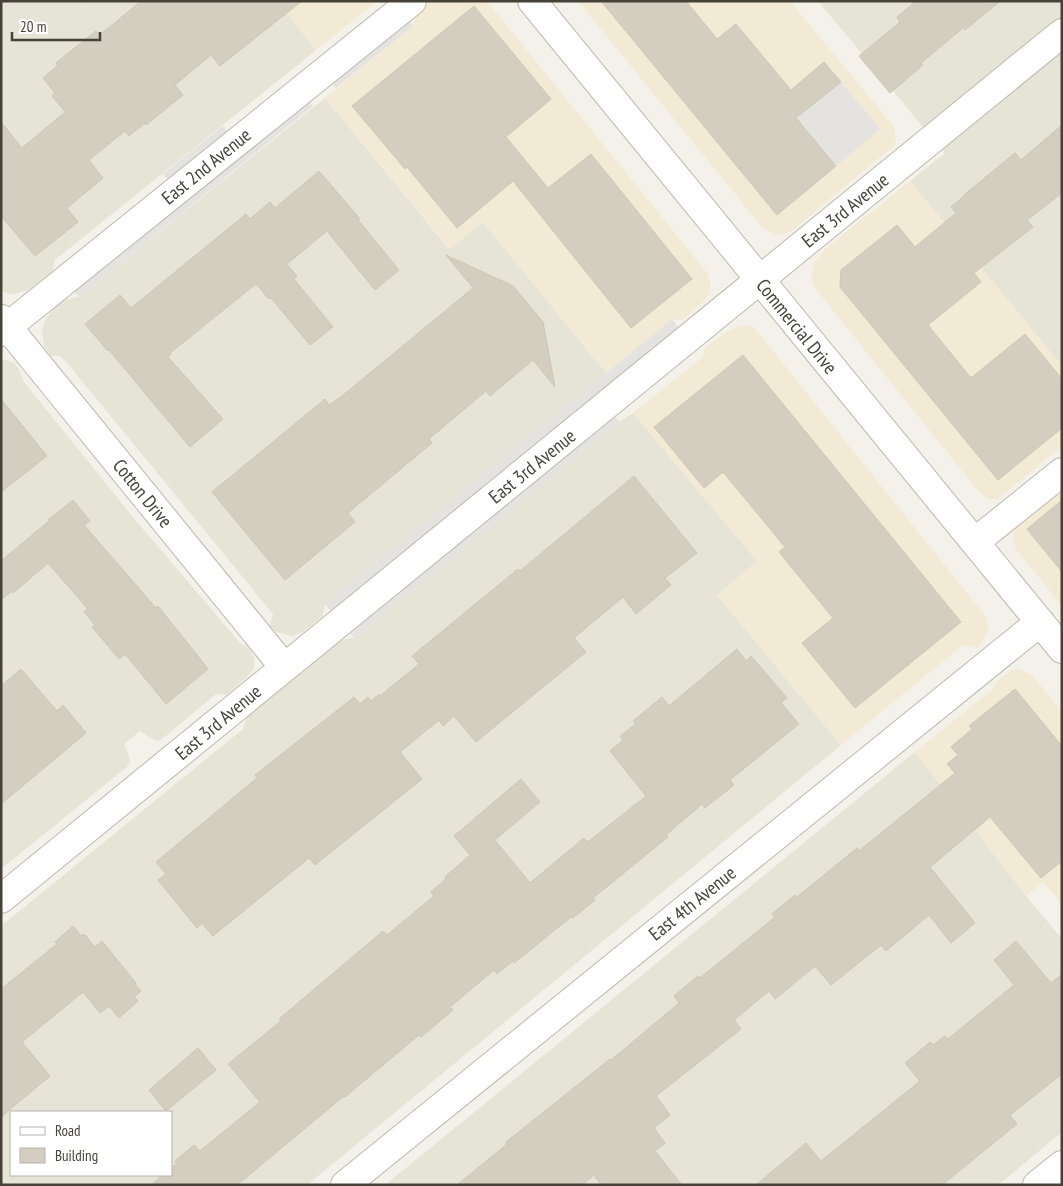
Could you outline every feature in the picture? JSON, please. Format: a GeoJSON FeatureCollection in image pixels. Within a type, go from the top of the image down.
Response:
{"type":"FeatureCollection","features":[{"type":"Feature","properties":{"kind":"street","name":"East 2nd Avenue"},"geometry":{"type":"LineString","coordinates":[[3,326],[412,1]]}},
{"type":"Feature","properties":{"kind":"street","name":"Commercial Drive"},"geometry":{"type":"LineString","coordinates":[[532,1],[1062,649]]}},
{"type":"Feature","properties":{"kind":"street","name":"East 3rd Avenue"},"geometry":{"type":"LineString","coordinates":[[1,899],[1062,33]]}},
{"type":"Feature","properties":{"kind":"street","name":"Cotton Drive"},"geometry":{"type":"LineString","coordinates":[[3,326],[284,667]]}},
{"type":"Feature","properties":{"kind":"street"},"geometry":{"type":"LineString","coordinates":[[975,542],[1062,472]]}},
{"type":"Feature","properties":{"kind":"street","name":"East 4th Avenue"},"geometry":{"type":"LineString","coordinates":[[345,1185],[1040,622]]}},
{"type":"Feature","properties":{"kind":"street"},"geometry":{"type":"LineString","coordinates":[[1037,1185],[1062,1164]]}},
{"type":"Feature","properties":{"kind":"shaded area"},"geometry":{"type":"Polygon","coordinates":[[[1,1],[84,1],[86,3],[89,1],[276,1],[316,50],[55,260],[52,272],[28,290],[15,294],[6,293],[1,290],[1,1]]]}},
{"type":"Feature","properties":{"kind":"shaded area"},"geometry":{"type":"Polygon","coordinates":[[[276,1],[377,1],[316,50],[276,1]]]}},
{"type":"Feature","properties":{"kind":"shaded area"},"geometry":{"type":"Polygon","coordinates":[[[431,1],[487,1],[708,274],[711,285],[709,294],[702,303],[682,320],[672,319],[606,373],[483,222],[450,249],[325,98],[413,26],[416,13],[431,1]]]}},
{"type":"Feature","properties":{"kind":"shaded area"},"geometry":{"type":"Polygon","coordinates":[[[578,1],[790,1],[894,127],[896,144],[794,229],[786,234],[775,234],[762,227],[578,1]]]}},
{"type":"Feature","properties":{"kind":"shaded area"},"geometry":{"type":"Polygon","coordinates":[[[818,1],[1062,1],[1062,366],[910,181],[945,153],[818,1]]]}},
{"type":"Feature","properties":{"kind":"shaded area"},"geometry":{"type":"Polygon","coordinates":[[[407,18],[413,26],[336,88],[330,80],[407,18]]]}},
{"type":"Feature","properties":{"kind":"shaded area"},"geometry":{"type":"Polygon","coordinates":[[[841,82],[880,129],[836,166],[796,118],[841,82]]]}},
{"type":"Feature","properties":{"kind":"shaded area"},"geometry":{"type":"Polygon","coordinates":[[[325,98],[449,249],[483,222],[606,373],[325,604],[323,616],[303,632],[292,636],[277,632],[270,626],[273,614],[68,364],[60,356],[51,356],[44,346],[42,330],[46,319],[54,308],[64,300],[79,297],[325,98]]]}},
{"type":"Feature","properties":{"kind":"shaded area"},"geometry":{"type":"Polygon","coordinates":[[[308,99],[313,106],[79,297],[73,290],[308,99]]]}},
{"type":"Feature","properties":{"kind":"shaded area"},"geometry":{"type":"Polygon","coordinates":[[[223,126],[230,134],[170,182],[163,174],[223,126]]]}},
{"type":"Feature","properties":{"kind":"shaded area"},"geometry":{"type":"Polygon","coordinates":[[[910,181],[1062,366],[1062,446],[998,499],[990,499],[980,493],[814,287],[811,278],[815,261],[825,249],[910,181]]]}},
{"type":"Feature","properties":{"kind":"shaded area"},"geometry":{"type":"Polygon","coordinates":[[[672,319],[680,329],[332,613],[325,604],[672,319]]]}},
{"type":"Feature","properties":{"kind":"shaded area"},"geometry":{"type":"Polygon","coordinates":[[[747,325],[753,327],[758,332],[979,608],[986,617],[989,627],[977,648],[963,645],[841,745],[717,595],[757,561],[633,413],[703,357],[704,349],[729,330],[747,325]]]}},
{"type":"Feature","properties":{"kind":"shaded area"},"geometry":{"type":"Polygon","coordinates":[[[1,361],[13,362],[19,369],[24,382],[136,521],[241,644],[247,646],[252,652],[254,668],[247,677],[226,695],[216,694],[161,740],[157,741],[140,731],[124,744],[130,760],[128,766],[1,869],[1,361]]]}},
{"type":"Feature","properties":{"kind":"shaded area"},"geometry":{"type":"Polygon","coordinates":[[[633,413],[758,562],[717,595],[841,745],[307,1185],[1,1185],[1,926],[243,729],[247,717],[340,640],[354,638],[619,422],[633,413]]]}},
{"type":"Feature","properties":{"kind":"shaded area"},"geometry":{"type":"Polygon","coordinates":[[[614,415],[619,422],[354,638],[348,631],[614,415]]]}},
{"type":"Feature","properties":{"kind":"shaded area"},"geometry":{"type":"Polygon","coordinates":[[[1062,488],[1062,606],[1016,549],[1013,539],[1015,529],[1021,520],[1062,488]]]}},
{"type":"Feature","properties":{"kind":"shaded area"},"geometry":{"type":"Polygon","coordinates":[[[1018,669],[1032,675],[1062,711],[1062,904],[1043,882],[1026,896],[915,752],[993,689],[998,681],[1010,671],[1018,669]]]}},
{"type":"Feature","properties":{"kind":"shaded area"},"geometry":{"type":"Polygon","coordinates":[[[915,752],[1026,896],[1062,939],[1062,1132],[998,1185],[385,1185],[915,752]]]}},
{"type":"Feature","properties":{"kind":"building"},"geometry":{"type":"Polygon","coordinates":[[[141,1],[302,1],[220,66],[211,55],[175,85],[183,95],[146,125],[145,123],[129,136],[125,131],[89,160],[103,178],[67,208],[78,222],[35,256],[1,216],[1,122],[22,148],[65,112],[52,96],[55,93],[43,78],[58,65],[56,63],[96,31],[100,35],[141,1]]]}},
{"type":"Feature","properties":{"kind":"building"},"geometry":{"type":"Polygon","coordinates":[[[601,1],[686,1],[717,39],[736,24],[791,90],[824,62],[841,82],[796,118],[836,166],[777,215],[601,1]]]}},
{"type":"Feature","properties":{"kind":"building"},"geometry":{"type":"Polygon","coordinates":[[[916,1],[1000,1],[965,30],[963,28],[921,63],[923,65],[890,93],[859,56],[900,22],[897,17],[916,1]]]}},
{"type":"Feature","properties":{"kind":"building"},"geometry":{"type":"Polygon","coordinates":[[[474,6],[551,99],[506,137],[548,188],[591,154],[692,279],[631,328],[513,181],[457,228],[407,167],[405,169],[352,106],[474,6]]]}},
{"type":"Feature","properties":{"kind":"building"},"geometry":{"type":"Polygon","coordinates":[[[1062,125],[1062,193],[1027,220],[1033,227],[974,273],[981,282],[928,325],[971,378],[1025,334],[1062,379],[1062,428],[998,480],[840,287],[841,270],[897,225],[915,247],[956,213],[951,207],[965,194],[1015,153],[1021,160],[1062,125]]]}},
{"type":"Feature","properties":{"kind":"building"},"geometry":{"type":"Polygon","coordinates":[[[319,171],[360,219],[358,220],[399,270],[375,290],[327,231],[287,264],[297,276],[294,279],[333,327],[310,345],[271,298],[269,299],[256,284],[170,353],[168,357],[223,419],[190,447],[85,324],[120,295],[131,308],[246,214],[250,219],[270,202],[275,208],[319,171]]]}},
{"type":"Feature","properties":{"kind":"building"},"geometry":{"type":"Polygon","coordinates":[[[446,255],[513,286],[543,322],[555,387],[533,360],[490,396],[486,391],[429,439],[432,443],[348,513],[355,522],[285,580],[212,492],[325,399],[329,405],[342,396],[473,288],[446,255]]]}},
{"type":"Feature","properties":{"kind":"building"},"geometry":{"type":"Polygon","coordinates":[[[743,355],[961,622],[855,708],[802,643],[833,618],[779,552],[785,547],[723,472],[704,488],[654,427],[743,355]]]}},
{"type":"Feature","properties":{"kind":"building"},"geometry":{"type":"Polygon","coordinates":[[[1,399],[47,456],[1,492],[1,399]]]}},
{"type":"Feature","properties":{"kind":"building"},"geometry":{"type":"Polygon","coordinates":[[[634,476],[697,553],[665,578],[671,585],[636,614],[623,597],[574,638],[586,652],[476,742],[454,716],[443,726],[439,720],[400,752],[422,779],[315,865],[309,858],[213,936],[202,923],[197,928],[158,880],[166,874],[156,862],[257,778],[255,775],[354,697],[360,704],[368,697],[371,701],[379,694],[380,696],[419,664],[412,656],[518,569],[520,571],[634,476]]]}},
{"type":"Feature","properties":{"kind":"building"},"geometry":{"type":"Polygon","coordinates":[[[73,500],[90,521],[84,525],[156,608],[158,606],[208,669],[166,704],[125,654],[119,659],[92,627],[95,625],[84,612],[88,609],[48,563],[13,593],[12,591],[1,600],[1,561],[73,500]]]}},
{"type":"Feature","properties":{"kind":"building"},"geometry":{"type":"Polygon","coordinates":[[[1062,500],[1062,572],[1027,529],[1062,500]]]}},
{"type":"Feature","properties":{"kind":"building"},"geometry":{"type":"Polygon","coordinates":[[[737,649],[746,661],[751,656],[787,698],[781,703],[799,724],[730,780],[734,785],[705,808],[702,804],[666,835],[668,837],[593,898],[595,900],[514,963],[513,961],[497,974],[494,970],[450,1007],[453,1010],[421,1037],[419,1035],[237,1185],[151,1185],[162,1176],[172,1176],[172,1167],[177,1164],[175,1161],[194,1145],[200,1151],[260,1102],[228,1064],[281,1021],[279,1019],[383,931],[387,935],[434,896],[431,892],[470,855],[454,836],[521,779],[540,802],[495,840],[530,883],[584,838],[588,842],[646,796],[610,751],[623,740],[620,736],[636,724],[633,721],[662,697],[669,706],[737,649]]]}},
{"type":"Feature","properties":{"kind":"building"},"geometry":{"type":"Polygon","coordinates":[[[21,669],[57,711],[63,705],[86,733],[1,804],[1,686],[21,669]]]}},
{"type":"Feature","properties":{"kind":"building"},"geometry":{"type":"Polygon","coordinates":[[[1015,689],[1062,746],[1062,861],[1041,878],[990,817],[930,867],[975,923],[951,943],[929,915],[886,951],[881,945],[831,985],[815,966],[775,999],[769,991],[734,1020],[741,1029],[656,1096],[670,1115],[654,1128],[665,1143],[655,1151],[682,1185],[601,1185],[594,1175],[582,1185],[457,1185],[507,1144],[506,1142],[611,1060],[679,1003],[674,996],[698,976],[700,978],[775,917],[772,914],[795,895],[797,897],[857,848],[859,851],[955,773],[947,764],[958,755],[951,747],[972,729],[969,726],[1015,689]]]}},
{"type":"Feature","properties":{"kind":"building"},"geometry":{"type":"Polygon","coordinates":[[[73,926],[81,936],[84,934],[95,947],[102,941],[141,991],[134,997],[138,1001],[119,1018],[109,1006],[100,1013],[83,992],[22,1042],[50,1076],[1,1117],[1,989],[57,944],[55,942],[73,926]]]}},
{"type":"Feature","properties":{"kind":"building"},"geometry":{"type":"Polygon","coordinates":[[[1016,941],[1051,983],[1062,974],[1062,1074],[1010,1115],[1017,1124],[942,1185],[756,1185],[806,1143],[821,1161],[920,1081],[905,1063],[930,1042],[933,1045],[945,1036],[948,1039],[1014,985],[994,960],[1016,941]]]}},
{"type":"Feature","properties":{"kind":"building"},"geometry":{"type":"Polygon","coordinates":[[[198,1048],[216,1070],[166,1111],[149,1090],[198,1048]]]}}]}
